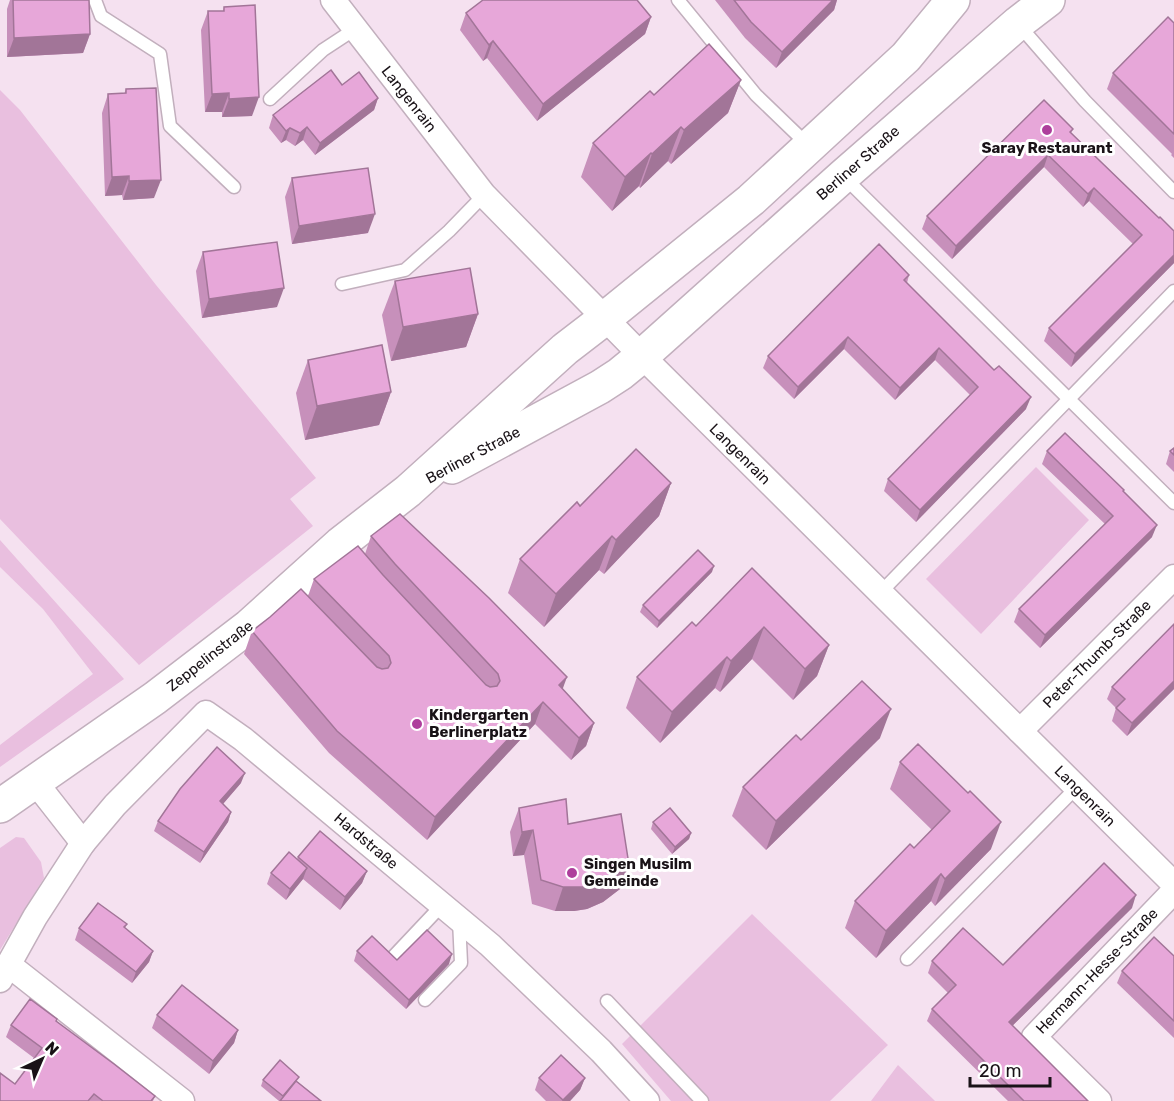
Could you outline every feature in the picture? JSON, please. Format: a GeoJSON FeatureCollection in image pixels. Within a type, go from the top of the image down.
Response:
{"type":"FeatureCollection","features":[{"type":"Feature","properties":{"kind":"street","name":"Langenrain"},"geometry":{"type":"LineString","coordinates":[[333,0],[484,195],[604,319],[1174,884]]}},
{"type":"Feature","properties":{"kind":"street","name":"Berliner Straße"},"geometry":{"type":"LineString","coordinates":[[408,491],[565,349],[751,200],[906,57],[953,0]]}},
{"type":"Feature","properties":{"kind":"street","name":"Berliner Straße"},"geometry":{"type":"LineString","coordinates":[[408,491],[620,374],[1018,23],[1048,0]]}},
{"type":"Feature","properties":{"kind":"street","name":"Zeppelinstraße"},"geometry":{"type":"LineString","coordinates":[[0,807],[155,698],[232,640],[408,491]]}},
{"type":"Feature","properties":{"kind":"street","name":"Peter-Thumb-Straße"},"geometry":{"type":"LineString","coordinates":[[1020,731],[1174,578]]}},
{"type":"Feature","properties":{"kind":"street","name":"Hardstraße"},"geometry":{"type":"LineString","coordinates":[[182,1101],[4,972],[35,917],[83,843],[115,805],[206,713],[243,738],[490,945],[601,1051],[647,1101]]}},
{"type":"Feature","properties":{"kind":"street"},"geometry":{"type":"LineString","coordinates":[[36,783],[83,843]]}},
{"type":"Feature","properties":{"kind":"street","name":"Hermann-Hesse-Straße"},"geometry":{"type":"LineString","coordinates":[[1099,1101],[1034,1037],[1174,891]]}},
{"type":"Feature","properties":{"kind":"lane"},"geometry":{"type":"LineString","coordinates":[[95,0],[101,16],[160,54],[170,126],[234,187]]}},
{"type":"Feature","properties":{"kind":"lane"},"geometry":{"type":"LineString","coordinates":[[678,0],[756,95],[810,146]]}},
{"type":"Feature","properties":{"kind":"lane"},"geometry":{"type":"LineString","coordinates":[[1018,23],[1085,101],[1174,192]]}},
{"type":"Feature","properties":{"kind":"lane"},"geometry":{"type":"LineString","coordinates":[[270,99],[322,50],[355,29]]}},
{"type":"Feature","properties":{"kind":"lane"},"geometry":{"type":"LineString","coordinates":[[843,176],[1174,503]]}},
{"type":"Feature","properties":{"kind":"lane"},"geometry":{"type":"LineString","coordinates":[[342,284],[405,270],[449,231],[484,195]]}},
{"type":"Feature","properties":{"kind":"lane"},"geometry":{"type":"LineString","coordinates":[[880,593],[1174,291]]}},
{"type":"Feature","properties":{"kind":"lane"},"geometry":{"type":"LineString","coordinates":[[907,959],[1076,788]]}},
{"type":"Feature","properties":{"kind":"lane"},"geometry":{"type":"LineString","coordinates":[[393,957],[450,912],[461,963],[425,1000]]}},
{"type":"Feature","properties":{"kind":"lane"},"geometry":{"type":"LineString","coordinates":[[607,1001],[702,1101]]}},
{"type":"Feature","properties":{"kind":"shaded area"},"geometry":{"type":"Polygon","coordinates":[[[0,90],[20,110],[156,285],[316,478],[290,499],[313,526],[139,665],[0,519],[0,90]]]}},
{"type":"Feature","properties":{"kind":"shaded area"},"geometry":{"type":"Polygon","coordinates":[[[1036,467],[1089,520],[981,634],[926,579],[1036,467]]]}},
{"type":"Feature","properties":{"kind":"shaded area"},"geometry":{"type":"Polygon","coordinates":[[[0,540],[124,679],[0,767],[0,745],[93,674],[43,609],[0,567],[0,540]]]}},
{"type":"Feature","properties":{"kind":"shaded area"},"geometry":{"type":"Polygon","coordinates":[[[16,837],[24,838],[41,862],[44,878],[0,950],[0,848],[16,837]]]}},
{"type":"Feature","properties":{"kind":"shaded area"},"geometry":{"type":"Polygon","coordinates":[[[752,914],[888,1045],[830,1101],[671,1101],[622,1044],[752,914]]]}},
{"type":"Feature","properties":{"kind":"shaded area"},"geometry":{"type":"Polygon","coordinates":[[[898,1065],[935,1101],[871,1101],[898,1065]]]}},
{"type":"Feature","properties":{"kind":"building"},"geometry":{"type":"Polygon","coordinates":[[[13,0],[89,0],[90,34],[14,38],[13,0]]]}},
{"type":"Feature","properties":{"kind":"building"},"geometry":{"type":"Polygon","coordinates":[[[483,0],[637,0],[651,17],[543,104],[493,41],[489,45],[466,13],[483,0]]]}},
{"type":"Feature","properties":{"kind":"building"},"geometry":{"type":"Polygon","coordinates":[[[734,0],[833,0],[782,52],[751,22],[734,0]]]}},
{"type":"Feature","properties":{"kind":"building"},"geometry":{"type":"Polygon","coordinates":[[[255,5],[259,97],[229,99],[229,93],[212,94],[208,11],[224,11],[224,7],[255,5]]]}},
{"type":"Feature","properties":{"kind":"building"},"geometry":{"type":"Polygon","coordinates":[[[1168,17],[1174,23],[1174,134],[1113,73],[1168,17]]]}},
{"type":"Feature","properties":{"kind":"building"},"geometry":{"type":"Polygon","coordinates":[[[709,44],[741,80],[684,130],[681,127],[625,177],[593,143],[650,91],[654,95],[709,44]]]}},
{"type":"Feature","properties":{"kind":"building"},"geometry":{"type":"Polygon","coordinates":[[[331,70],[342,85],[359,72],[378,98],[320,143],[307,127],[300,133],[290,128],[286,131],[273,115],[331,70]]]}},
{"type":"Feature","properties":{"kind":"building"},"geometry":{"type":"Polygon","coordinates":[[[156,88],[161,180],[129,181],[129,176],[112,177],[108,94],[126,93],[126,89],[156,88]]]}},
{"type":"Feature","properties":{"kind":"building"},"geometry":{"type":"Polygon","coordinates":[[[1044,100],[1073,129],[1070,132],[1174,231],[1174,255],[1075,354],[1049,328],[1142,235],[1094,188],[1088,194],[1048,155],[956,246],[927,216],[1044,100]]]}},
{"type":"Feature","properties":{"kind":"building"},"geometry":{"type":"Polygon","coordinates":[[[368,168],[375,214],[299,226],[292,178],[368,168]]]}},
{"type":"Feature","properties":{"kind":"building"},"geometry":{"type":"Polygon","coordinates":[[[277,242],[284,288],[209,299],[203,252],[277,242]]]}},
{"type":"Feature","properties":{"kind":"building"},"geometry":{"type":"Polygon","coordinates":[[[879,244],[909,275],[904,280],[994,370],[999,366],[1031,397],[920,510],[888,479],[978,387],[939,348],[900,388],[848,337],[798,387],[768,356],[879,244]]]}},
{"type":"Feature","properties":{"kind":"building"},"geometry":{"type":"Polygon","coordinates":[[[470,268],[478,314],[403,327],[395,281],[470,268]]]}},
{"type":"Feature","properties":{"kind":"building"},"geometry":{"type":"Polygon","coordinates":[[[382,345],[391,392],[317,406],[308,360],[382,345]]]}},
{"type":"Feature","properties":{"kind":"building"},"geometry":{"type":"Polygon","coordinates":[[[1065,433],[1157,525],[1045,635],[1019,609],[1113,516],[1047,451],[1065,433]]]}},
{"type":"Feature","properties":{"kind":"building"},"geometry":{"type":"Polygon","coordinates":[[[636,449],[671,483],[616,540],[612,536],[556,594],[520,559],[577,502],[580,506],[636,449]]]}},
{"type":"Feature","properties":{"kind":"building"},"geometry":{"type":"Polygon","coordinates":[[[400,514],[489,598],[567,677],[559,685],[594,723],[579,738],[543,702],[435,817],[337,731],[252,631],[301,589],[377,667],[388,668],[391,663],[389,656],[314,579],[358,546],[486,685],[497,686],[500,681],[498,674],[371,536],[400,514]]]}},
{"type":"Feature","properties":{"kind":"building"},"geometry":{"type":"Polygon","coordinates":[[[698,550],[714,566],[659,621],[643,605],[698,550]]]}},
{"type":"Feature","properties":{"kind":"building"},"geometry":{"type":"Polygon","coordinates":[[[752,568],[829,645],[805,669],[764,627],[731,661],[727,657],[672,712],[637,677],[692,622],[696,626],[752,568]]]}},
{"type":"Feature","properties":{"kind":"building"},"geometry":{"type":"Polygon","coordinates":[[[1174,624],[1174,681],[1132,723],[1116,708],[1125,699],[1112,687],[1174,624]]]}},
{"type":"Feature","properties":{"kind":"building"},"geometry":{"type":"Polygon","coordinates":[[[862,681],[891,709],[776,821],[743,787],[796,735],[801,740],[862,681]]]}},
{"type":"Feature","properties":{"kind":"building"},"geometry":{"type":"Polygon","coordinates":[[[918,744],[1001,822],[945,879],[941,874],[886,931],[855,901],[910,844],[914,848],[950,811],[900,762],[918,744]]]}},
{"type":"Feature","properties":{"kind":"building"},"geometry":{"type":"Polygon","coordinates":[[[217,747],[245,773],[220,801],[231,812],[204,852],[158,821],[180,789],[217,747]]]}},
{"type":"Feature","properties":{"kind":"building"},"geometry":{"type":"Polygon","coordinates":[[[566,799],[568,824],[621,814],[629,865],[612,878],[583,887],[563,887],[541,880],[533,830],[522,832],[519,808],[566,799]]]}},
{"type":"Feature","properties":{"kind":"building"},"geometry":{"type":"Polygon","coordinates":[[[670,808],[691,833],[675,847],[653,822],[670,808]]]}},
{"type":"Feature","properties":{"kind":"building"},"geometry":{"type":"Polygon","coordinates":[[[320,831],[367,871],[345,897],[298,857],[320,831]]]}},
{"type":"Feature","properties":{"kind":"building"},"geometry":{"type":"Polygon","coordinates":[[[289,852],[307,868],[290,889],[271,873],[289,852]]]}},
{"type":"Feature","properties":{"kind":"building"},"geometry":{"type":"Polygon","coordinates":[[[1104,863],[1136,895],[1009,1022],[1088,1101],[1024,1101],[932,1009],[956,985],[932,961],[963,928],[1003,965],[1104,863]]]}},
{"type":"Feature","properties":{"kind":"building"},"geometry":{"type":"Polygon","coordinates":[[[98,903],[127,924],[124,927],[153,951],[136,972],[79,928],[98,903]]]}},
{"type":"Feature","properties":{"kind":"building"},"geometry":{"type":"Polygon","coordinates":[[[427,930],[452,954],[409,1000],[357,951],[372,936],[397,960],[427,930]]]}},
{"type":"Feature","properties":{"kind":"building"},"geometry":{"type":"Polygon","coordinates":[[[1154,937],[1174,956],[1174,1021],[1122,971],[1154,937]]]}},
{"type":"Feature","properties":{"kind":"building"},"geometry":{"type":"Polygon","coordinates":[[[182,985],[238,1030],[213,1061],[157,1015],[182,985]]]}},
{"type":"Feature","properties":{"kind":"building"},"geometry":{"type":"Polygon","coordinates":[[[30,999],[155,1096],[151,1101],[103,1101],[94,1094],[88,1101],[0,1101],[0,1073],[15,1084],[42,1048],[11,1025],[30,999]]]}},
{"type":"Feature","properties":{"kind":"building"},"geometry":{"type":"Polygon","coordinates":[[[561,1055],[585,1078],[563,1100],[539,1078],[561,1055]]]}},
{"type":"Feature","properties":{"kind":"building"},"geometry":{"type":"Polygon","coordinates":[[[280,1060],[299,1077],[283,1096],[263,1080],[280,1060]]]}},
{"type":"Feature","properties":{"kind":"building"},"geometry":{"type":"Polygon","coordinates":[[[296,1081],[321,1101],[280,1101],[296,1081]]]}},
{"type":"Feature","properties":{"kind":"place","name":"Saray Restaurant"},"geometry":{"type":"Point","coordinates":[1047,130]}},
{"type":"Feature","properties":{"kind":"place","name":"Kindergarten Berlinerplatz"},"geometry":{"type":"Point","coordinates":[417,724]}},
{"type":"Feature","properties":{"kind":"place","name":"Singen Musilm Gemeinde"},"geometry":{"type":"Point","coordinates":[572,873]}}]}
